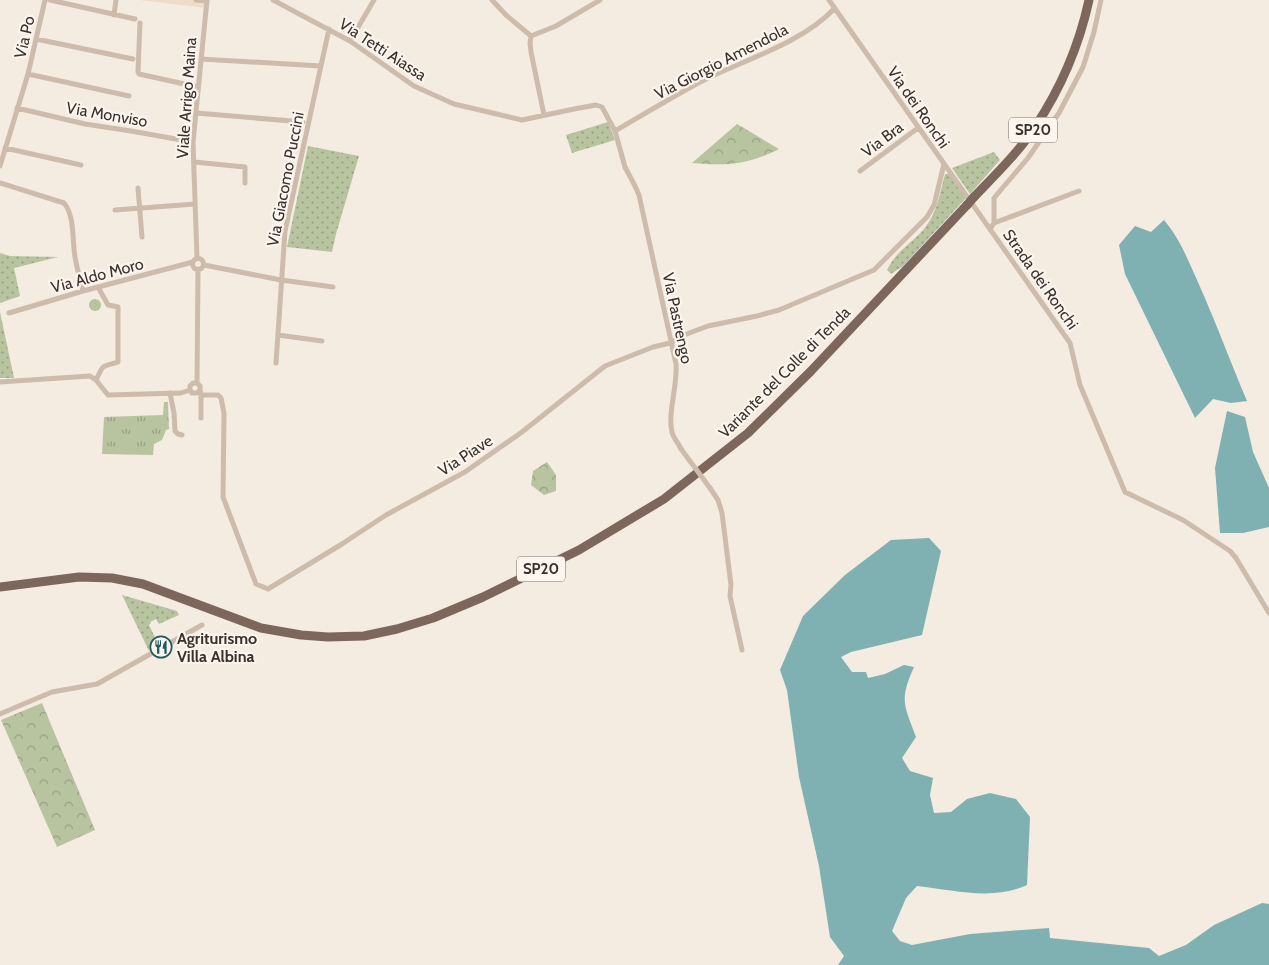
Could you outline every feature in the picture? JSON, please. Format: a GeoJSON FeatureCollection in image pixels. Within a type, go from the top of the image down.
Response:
{"type":"FeatureCollection","features":[{"type":"Feature","properties":{"kind":"main road","name":"SP20"},"geometry":{"type":"LineString","coordinates":[[1075,51],[1082,0]]}},
{"type":"Feature","properties":{"kind":"main road","name":"Variante del Colle di Tenda"},"geometry":{"type":"LineString","coordinates":[[0,585],[78,577],[112,578],[143,584],[262,628],[301,635],[328,637],[364,636],[397,630],[433,618],[483,597],[579,550],[664,499],[755,426],[811,371],[1006,164],[1034,128],[1056,92],[1075,51],[1089,0]]}},
{"type":"Feature","properties":{"kind":"street","name":"Via Po"},"geometry":{"type":"LineString","coordinates":[[0,166],[28,74],[45,0]]}},
{"type":"Feature","properties":{"kind":"street"},"geometry":{"type":"LineString","coordinates":[[50,0],[138,21],[139,74],[198,87]]}},
{"type":"Feature","properties":{"kind":"street"},"geometry":{"type":"LineString","coordinates":[[114,14],[116,0]]}},
{"type":"Feature","properties":{"kind":"street"},"geometry":{"type":"LineString","coordinates":[[196,0],[207,1]]}},
{"type":"Feature","properties":{"kind":"street","name":"Via Tetti Aiassa"},"geometry":{"type":"LineString","coordinates":[[273,0],[350,41],[414,86],[454,104],[522,120],[599,105],[605,111],[615,131]]}},
{"type":"Feature","properties":{"kind":"street"},"geometry":{"type":"LineString","coordinates":[[350,41],[374,0]]}},
{"type":"Feature","properties":{"kind":"street"},"geometry":{"type":"LineString","coordinates":[[492,0],[506,15],[532,36]]}},
{"type":"Feature","properties":{"kind":"street"},"geometry":{"type":"LineString","coordinates":[[532,36],[556,26],[600,0]]}},
{"type":"Feature","properties":{"kind":"street","name":"Via dei Ronchi"},"geometry":{"type":"LineString","coordinates":[[829,0],[990,229]]}},
{"type":"Feature","properties":{"kind":"street","name":"Strada dei Ronchi"},"geometry":{"type":"LineString","coordinates":[[1101,0],[1094,32],[1083,67],[1059,113],[1028,158],[994,198],[994,223],[990,229],[1070,343],[1080,385],[1125,492],[1183,520],[1230,551],[1269,613]]}},
{"type":"Feature","properties":{"kind":"street","name":"Viale Arrigo Maina"},"geometry":{"type":"LineString","coordinates":[[195,260],[193,142],[207,1]]}},
{"type":"Feature","properties":{"kind":"street","name":"Via Giorgio Amendola"},"geometry":{"type":"LineString","coordinates":[[615,131],[707,79],[802,33],[824,20],[835,8]]}},
{"type":"Feature","properties":{"kind":"street","name":"Via Giacomo Puccini"},"geometry":{"type":"LineString","coordinates":[[276,363],[285,231],[329,29]]}},
{"type":"Feature","properties":{"kind":"street"},"geometry":{"type":"LineString","coordinates":[[532,36],[530,43],[531,52],[544,115]]}},
{"type":"Feature","properties":{"kind":"street"},"geometry":{"type":"LineString","coordinates":[[36,39],[133,58]]}},
{"type":"Feature","properties":{"kind":"street"},"geometry":{"type":"LineString","coordinates":[[201,59],[321,66]]}},
{"type":"Feature","properties":{"kind":"street"},"geometry":{"type":"LineString","coordinates":[[28,74],[129,96]]}},
{"type":"Feature","properties":{"kind":"street","name":"Via Monviso"},"geometry":{"type":"LineString","coordinates":[[17,108],[85,124],[193,142]]}},
{"type":"Feature","properties":{"kind":"street"},"geometry":{"type":"LineString","coordinates":[[196,113],[303,122]]}},
{"type":"Feature","properties":{"kind":"street","name":"Via Bra"},"geometry":{"type":"LineString","coordinates":[[860,171],[918,128]]}},
{"type":"Feature","properties":{"kind":"street","name":"Via Pastrengo"},"geometry":{"type":"LineString","coordinates":[[615,131],[625,167],[639,195],[672,341],[677,375],[671,417],[673,434],[681,449],[718,500],[722,513],[731,585],[730,596],[742,650]]}},
{"type":"Feature","properties":{"kind":"street"},"geometry":{"type":"LineString","coordinates":[[5,148],[81,165]]}},
{"type":"Feature","properties":{"kind":"street"},"geometry":{"type":"LineString","coordinates":[[194,162],[245,167],[245,184]]}},
{"type":"Feature","properties":{"kind":"street","name":"Via Piave"},"geometry":{"type":"LineString","coordinates":[[200,392],[218,395],[221,398],[224,413],[223,497],[256,584],[268,589],[386,515],[465,472],[522,432],[605,366],[652,347],[670,343],[708,326],[778,310],[874,270],[927,216],[934,205],[944,164]]}},
{"type":"Feature","properties":{"kind":"street"},"geometry":{"type":"LineString","coordinates":[[0,183],[64,203],[67,206],[74,255],[83,291]]}},
{"type":"Feature","properties":{"kind":"street"},"geometry":{"type":"LineString","coordinates":[[138,188],[142,237]]}},
{"type":"Feature","properties":{"kind":"street"},"geometry":{"type":"LineString","coordinates":[[994,223],[1079,191]]}},
{"type":"Feature","properties":{"kind":"street"},"geometry":{"type":"LineString","coordinates":[[115,210],[195,204]]}},
{"type":"Feature","properties":{"kind":"street"},"geometry":{"type":"LineString","coordinates":[[201,418],[200,386],[197,383],[198,269],[194,267],[195,260],[203,260],[204,265]]}},
{"type":"Feature","properties":{"kind":"street","name":"Via Aldo Moro"},"geometry":{"type":"LineString","coordinates":[[9,313],[195,260]]}},
{"type":"Feature","properties":{"kind":"street"},"geometry":{"type":"LineString","coordinates":[[204,265],[282,280],[333,287]]}},
{"type":"Feature","properties":{"kind":"street"},"geometry":{"type":"LineString","coordinates":[[198,269],[204,265]]}},
{"type":"Feature","properties":{"kind":"street"},"geometry":{"type":"LineString","coordinates":[[96,380],[102,368],[108,363],[118,362],[118,307],[108,305],[98,287]]}},
{"type":"Feature","properties":{"kind":"street"},"geometry":{"type":"LineString","coordinates":[[278,335],[322,341]]}},
{"type":"Feature","properties":{"kind":"street"},"geometry":{"type":"LineString","coordinates":[[0,382],[90,376],[108,394],[181,393],[190,390]]}},
{"type":"Feature","properties":{"kind":"street"},"geometry":{"type":"LineString","coordinates":[[190,390],[190,386],[193,383],[197,383]]}},
{"type":"Feature","properties":{"kind":"street"},"geometry":{"type":"LineString","coordinates":[[190,390],[192,393],[200,392]]}},
{"type":"Feature","properties":{"kind":"street"},"geometry":{"type":"LineString","coordinates":[[170,393],[175,431],[182,435]]}},
{"type":"Feature","properties":{"kind":"street"},"geometry":{"type":"LineString","coordinates":[[0,714],[52,692],[97,684],[202,625]]}},
{"type":"Feature","properties":{"kind":"green space"},"geometry":{"type":"Polygon","coordinates":[[[608,122],[615,140],[572,153],[566,135],[608,122]]]}},
{"type":"Feature","properties":{"kind":"green space"},"geometry":{"type":"Polygon","coordinates":[[[737,124],[779,149],[757,158],[737,163],[692,163],[737,124]]]}},
{"type":"Feature","properties":{"kind":"green space"},"geometry":{"type":"Polygon","coordinates":[[[308,146],[359,156],[332,252],[287,247],[308,146]]]}},
{"type":"Feature","properties":{"kind":"green space"},"geometry":{"type":"Polygon","coordinates":[[[994,152],[1000,160],[970,194],[952,168],[994,152]]]}},
{"type":"Feature","properties":{"kind":"green space"},"geometry":{"type":"Polygon","coordinates":[[[945,174],[949,174],[966,198],[903,266],[891,274],[887,270],[891,263],[924,229],[932,216],[938,203],[945,174]]]}},
{"type":"Feature","properties":{"kind":"green space"},"geometry":{"type":"Polygon","coordinates":[[[0,253],[10,256],[58,257],[14,268],[20,296],[0,303],[0,253]]]}},
{"type":"Feature","properties":{"kind":"green space"},"geometry":{"type":"Polygon","coordinates":[[[93,299],[97,299],[101,305],[97,311],[93,311],[89,307],[89,303],[93,299]]]}},
{"type":"Feature","properties":{"kind":"green space"},"geometry":{"type":"Polygon","coordinates":[[[0,312],[14,378],[0,378],[0,312]]]}},
{"type":"Feature","properties":{"kind":"green space"},"geometry":{"type":"Polygon","coordinates":[[[164,402],[168,402],[169,429],[166,430],[162,440],[154,444],[153,455],[102,454],[104,417],[163,415],[164,402]]]}},
{"type":"Feature","properties":{"kind":"green space"},"geometry":{"type":"Polygon","coordinates":[[[547,462],[556,475],[556,491],[544,495],[531,485],[533,471],[547,462]]]}},
{"type":"Feature","properties":{"kind":"green space"},"geometry":{"type":"Polygon","coordinates":[[[122,595],[177,611],[179,615],[159,624],[156,619],[150,622],[149,625],[159,646],[149,651],[122,595]]]}},
{"type":"Feature","properties":{"kind":"green space"},"geometry":{"type":"Polygon","coordinates":[[[42,703],[95,830],[57,847],[1,720],[42,703]]]}},
{"type":"Feature","properties":{"kind":"shaded area"},"geometry":{"type":"Polygon","coordinates":[[[140,0],[207,0],[206,8],[140,0]]]}},
{"type":"Feature","properties":{"kind":"water"},"geometry":{"type":"Polygon","coordinates":[[[1164,220],[1186,256],[1247,401],[1231,403],[1213,399],[1195,418],[1125,274],[1119,245],[1135,226],[1151,232],[1164,220]]]}},
{"type":"Feature","properties":{"kind":"water"},"geometry":{"type":"Polygon","coordinates":[[[1227,411],[1245,417],[1253,452],[1269,488],[1269,527],[1243,533],[1220,533],[1215,468],[1227,411]]]}},
{"type":"Feature","properties":{"kind":"water"},"geometry":{"type":"Polygon","coordinates":[[[929,538],[941,551],[922,635],[851,652],[841,657],[852,672],[866,672],[868,678],[885,674],[904,665],[914,667],[906,687],[905,702],[916,737],[902,758],[910,771],[933,778],[930,795],[934,813],[951,812],[967,799],[990,793],[1016,799],[1030,817],[1027,885],[1014,890],[987,893],[959,892],[917,886],[906,898],[892,931],[900,941],[912,945],[970,934],[1049,928],[1050,938],[1149,948],[1159,956],[1186,945],[1214,925],[1262,903],[1269,904],[1269,965],[838,965],[844,956],[830,937],[819,866],[799,777],[787,690],[780,670],[803,616],[845,575],[891,540],[929,538]]]}},
{"type":"Feature","properties":{"kind":"place","name":"Agriturismo Villa Albina"},"geometry":{"type":"Point","coordinates":[161,647]}}]}
